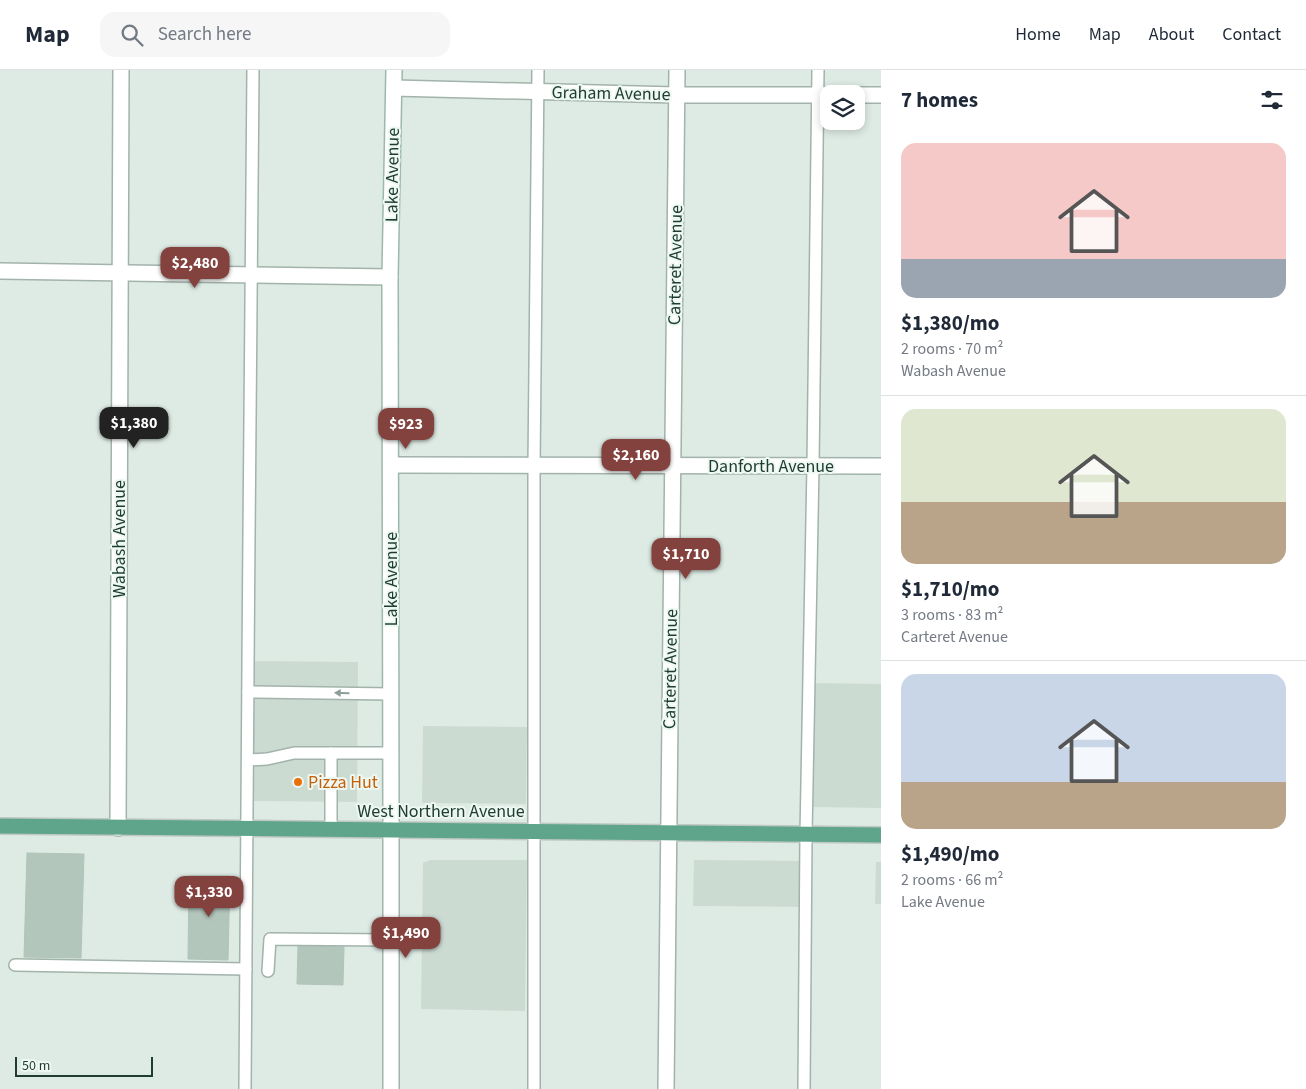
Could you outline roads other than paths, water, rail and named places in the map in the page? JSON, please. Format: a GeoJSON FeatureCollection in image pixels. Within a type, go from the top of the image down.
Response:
{"type":"FeatureCollection","features":[{"type":"Feature","properties":{"kind":"main road","name":"West Northern Avenue"},"geometry":{"type":"LineString","coordinates":[[0,826],[881,835]]}},
{"type":"Feature","properties":{"kind":"street","name":"Wabash Avenue"},"geometry":{"type":"LineString","coordinates":[[118,828],[121,70]]}},
{"type":"Feature","properties":{"kind":"street","name":"Lake Avenue"},"geometry":{"type":"LineString","coordinates":[[391,1089],[390,277],[394,70]]}},
{"type":"Feature","properties":{"kind":"street","name":"Carteret Avenue"},"geometry":{"type":"LineString","coordinates":[[666,1089],[677,70]]}},
{"type":"Feature","properties":{"kind":"street","name":"Graham Avenue"},"geometry":{"type":"LineString","coordinates":[[394,88],[538,92],[820,95]]}},
{"type":"Feature","properties":{"kind":"street"},"geometry":{"type":"LineString","coordinates":[[865,94],[881,94]]}},
{"type":"Feature","properties":{"kind":"street"},"geometry":{"type":"LineString","coordinates":[[0,271],[390,277]]}},
{"type":"Feature","properties":{"kind":"street","name":"Danforth Avenue"},"geometry":{"type":"LineString","coordinates":[[391,465],[881,466]]}},
{"type":"Feature","properties":{"kind":"lane"},"geometry":{"type":"LineString","coordinates":[[245,1089],[252,70]]}},
{"type":"Feature","properties":{"kind":"lane"},"geometry":{"type":"LineString","coordinates":[[534,1089],[534,466],[538,70]]}},
{"type":"Feature","properties":{"kind":"lane"},"geometry":{"type":"LineString","coordinates":[[818,70],[821,85]]}},
{"type":"Feature","properties":{"kind":"lane"},"geometry":{"type":"LineString","coordinates":[[804,1089],[806,835],[822,130]]}},
{"type":"Feature","properties":{"kind":"lane"},"geometry":{"type":"LineString","coordinates":[[248,692],[391,694]]}},
{"type":"Feature","properties":{"kind":"lane"},"geometry":{"type":"LineString","coordinates":[[248,760],[267,759],[294,753],[391,753]]}},
{"type":"Feature","properties":{"kind":"lane"},"geometry":{"type":"LineString","coordinates":[[331,753],[331,830]]}},
{"type":"Feature","properties":{"kind":"lane"},"geometry":{"type":"LineString","coordinates":[[268,971],[270,939],[391,940]]}},
{"type":"Feature","properties":{"kind":"lane"},"geometry":{"type":"LineString","coordinates":[[16,965],[246,969]]}},
{"type":"Feature","properties":{"kind":"place","name":"Pizza Hut"},"geometry":{"type":"Point","coordinates":[298,782]}}]}
